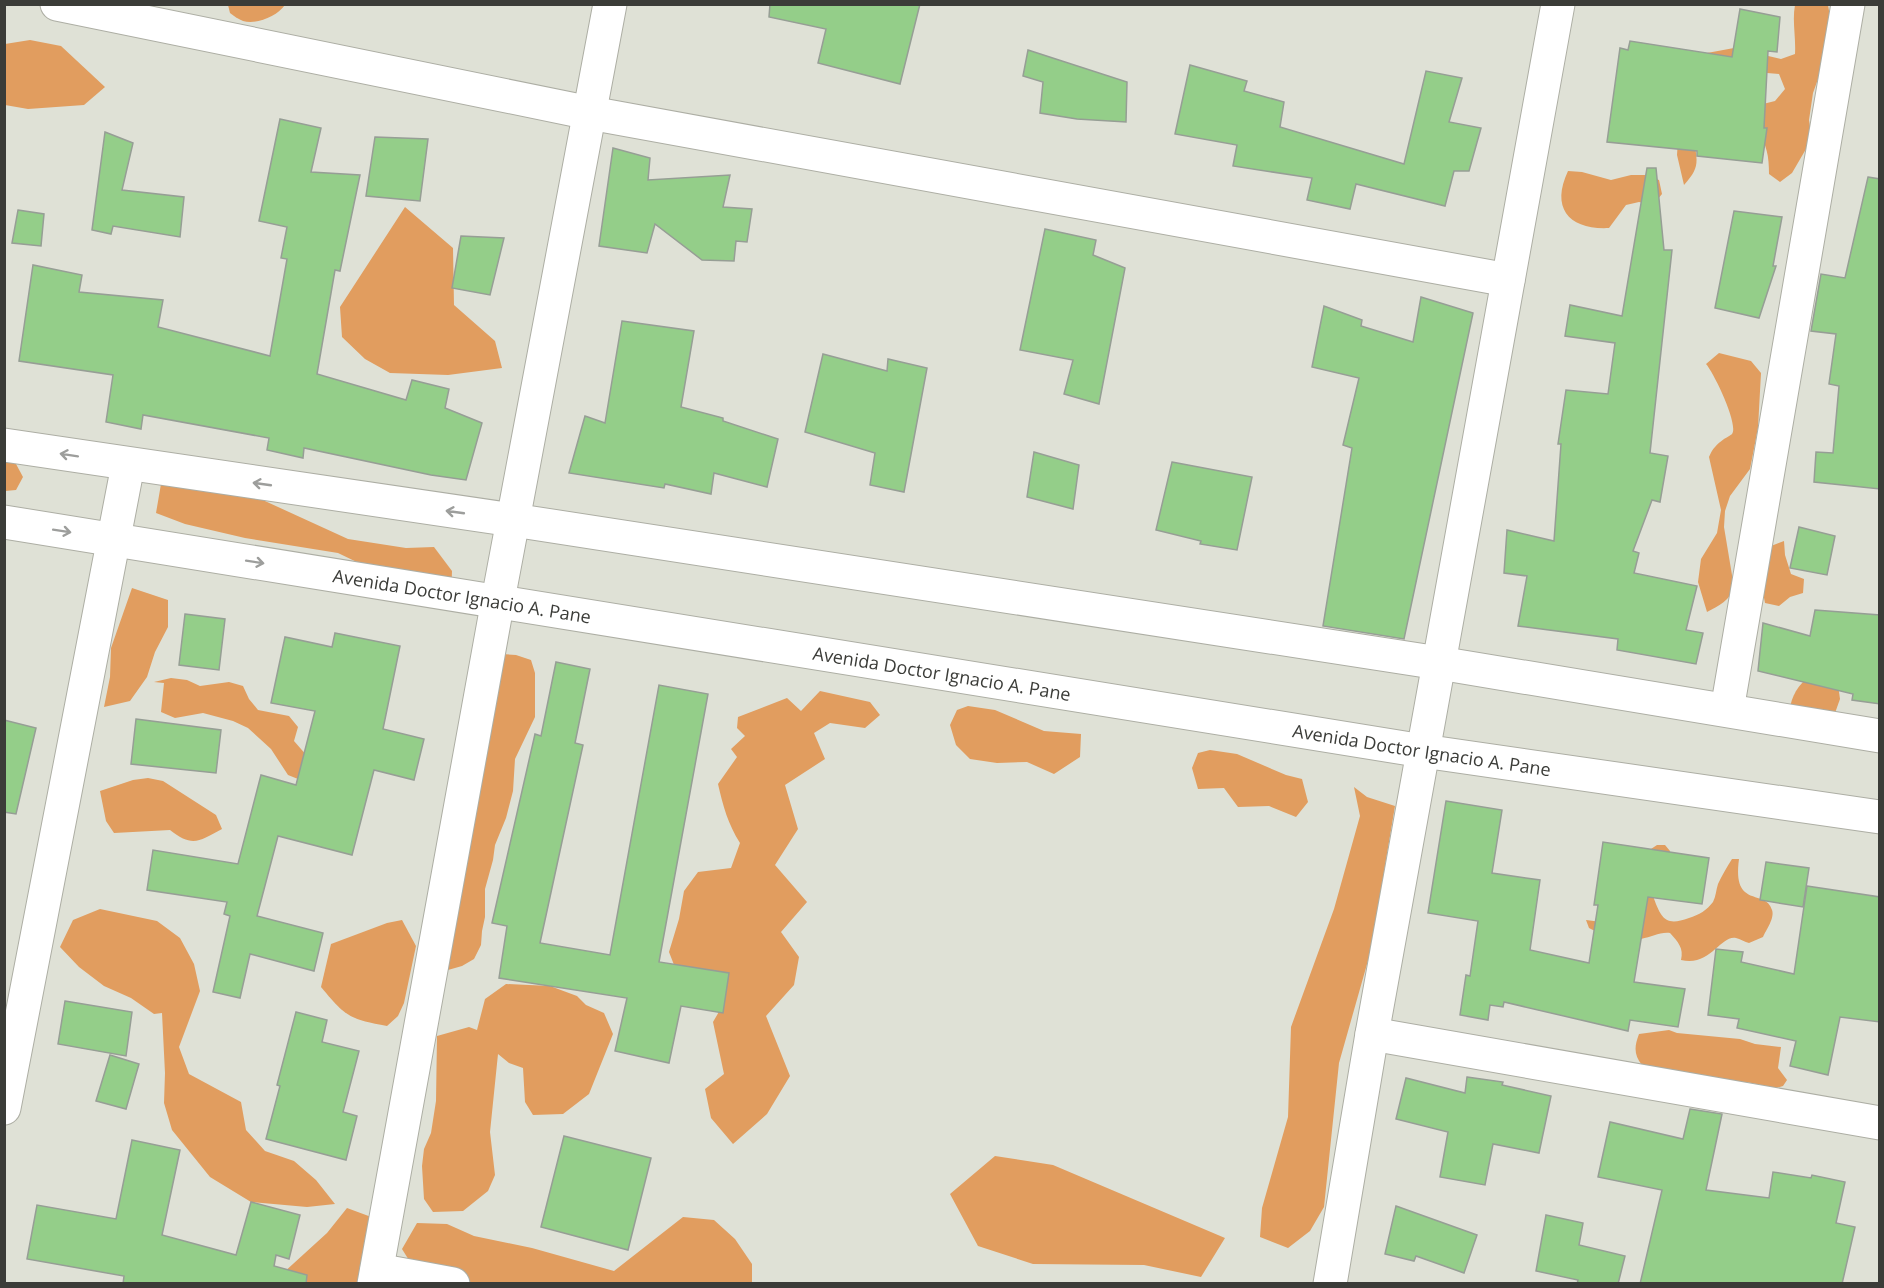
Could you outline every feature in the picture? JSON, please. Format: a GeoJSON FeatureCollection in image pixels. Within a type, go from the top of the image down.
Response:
{"type":"FeatureCollection","features":[{"type":"Feature","properties":{"kind":"street"},"geometry":{"type":"LineString","coordinates":[[57,4],[590,113],[1508,280]]}},
{"type":"Feature","properties":{"kind":"street"},"geometry":{"type":"LineString","coordinates":[[453,1284],[376,1276],[498,600],[610,4]]}},
{"type":"Feature","properties":{"kind":"street"},"geometry":{"type":"LineString","coordinates":[[1330,1284],[1372,1034],[1558,4]]}},
{"type":"Feature","properties":{"kind":"street"},"geometry":{"type":"LineString","coordinates":[[1726,710],[1848,4]]}},
{"type":"Feature","properties":{"kind":"street"},"geometry":{"type":"LineString","coordinates":[[4,445],[513,520],[1439,663],[1880,736]]}},
{"type":"Feature","properties":{"kind":"street"},"geometry":{"type":"LineString","coordinates":[[4,1108],[128,465]]}},
{"type":"Feature","properties":{"kind":"street","name":"Avenida Doctor Ignacio A. Pane"},"geometry":{"type":"LineString","coordinates":[[4,522],[1423,751],[1880,817]]}},
{"type":"Feature","properties":{"kind":"street"},"geometry":{"type":"LineString","coordinates":[[1372,1034],[1880,1123]]}},
{"type":"Feature","properties":{"kind":"shaded area"},"geometry":{"type":"Polygon","coordinates":[[[228,4],[285,5],[266,19],[248,22],[230,13],[228,4]]]}},
{"type":"Feature","properties":{"kind":"shaded area"},"geometry":{"type":"Polygon","coordinates":[[[1795,5],[1828,5],[1831,22],[1826,66],[1813,93],[1809,120],[1811,133],[1806,149],[1792,173],[1780,182],[1769,174],[1767,151],[1757,130],[1694,141],[1696,165],[1684,185],[1677,155],[1678,140],[1759,105],[1775,101],[1785,89],[1779,74],[1708,68],[1707,53],[1734,48],[1781,59],[1795,54],[1795,5]]]}},
{"type":"Feature","properties":{"kind":"shaded area"},"geometry":{"type":"Polygon","coordinates":[[[30,40],[61,46],[105,87],[84,105],[28,109],[5,105],[5,44],[30,40]]]}},
{"type":"Feature","properties":{"kind":"shaded area"},"geometry":{"type":"Polygon","coordinates":[[[1568,171],[1582,172],[1611,180],[1631,175],[1645,175],[1659,180],[1662,194],[1653,205],[1639,202],[1626,205],[1609,228],[1595,228],[1574,221],[1563,206],[1561,196],[1568,171]]]}},
{"type":"Feature","properties":{"kind":"shaded area"},"geometry":{"type":"Polygon","coordinates":[[[405,207],[453,248],[454,305],[495,341],[502,368],[448,375],[390,373],[365,359],[342,337],[340,307],[405,207]]]}},
{"type":"Feature","properties":{"kind":"shaded area"},"geometry":{"type":"Polygon","coordinates":[[[1719,353],[1751,361],[1761,373],[1758,428],[1750,469],[1730,496],[1725,511],[1724,527],[1734,587],[1727,599],[1707,612],[1698,582],[1701,559],[1717,533],[1721,510],[1709,457],[1717,445],[1732,434],[1733,429],[1725,399],[1706,364],[1719,353]]]}},
{"type":"Feature","properties":{"kind":"shaded area"},"geometry":{"type":"Polygon","coordinates":[[[5,459],[16,464],[23,477],[16,490],[5,491],[5,459]]]}},
{"type":"Feature","properties":{"kind":"shaded area"},"geometry":{"type":"Polygon","coordinates":[[[219,480],[348,539],[406,548],[434,547],[452,571],[451,601],[392,579],[338,553],[245,538],[185,524],[156,513],[161,484],[219,480]]]}},
{"type":"Feature","properties":{"kind":"shaded area"},"geometry":{"type":"Polygon","coordinates":[[[1784,541],[1785,555],[1791,574],[1804,579],[1803,593],[1790,597],[1779,606],[1765,603],[1762,587],[1767,574],[1766,559],[1771,546],[1784,541]]]}},
{"type":"Feature","properties":{"kind":"shaded area"},"geometry":{"type":"Polygon","coordinates":[[[132,588],[168,600],[168,627],[155,652],[147,677],[130,701],[104,707],[110,677],[111,648],[132,588]]]}},
{"type":"Feature","properties":{"kind":"shaded area"},"geometry":{"type":"Polygon","coordinates":[[[501,654],[516,655],[531,660],[535,673],[535,717],[515,759],[513,791],[506,818],[495,845],[485,889],[485,917],[481,945],[474,959],[462,966],[448,970],[433,968],[501,654]]]}},
{"type":"Feature","properties":{"kind":"shaded area"},"geometry":{"type":"Polygon","coordinates":[[[1811,675],[1838,685],[1840,699],[1835,713],[1789,712],[1796,691],[1811,675]]]}},
{"type":"Feature","properties":{"kind":"shaded area"},"geometry":{"type":"Polygon","coordinates":[[[171,678],[187,680],[200,686],[229,682],[243,686],[249,699],[258,710],[289,716],[298,727],[294,741],[315,765],[303,781],[288,775],[271,749],[248,728],[233,721],[203,713],[175,718],[161,712],[164,683],[154,682],[171,678]]]}},
{"type":"Feature","properties":{"kind":"shaded area"},"geometry":{"type":"Polygon","coordinates":[[[820,691],[870,702],[880,715],[865,728],[830,723],[814,733],[825,759],[785,785],[798,829],[775,865],[807,902],[781,932],[799,957],[794,985],[766,1016],[790,1076],[767,1114],[733,1144],[711,1118],[705,1089],[724,1074],[713,1022],[724,1003],[685,993],[669,952],[679,919],[684,891],[698,872],[731,868],[740,843],[726,815],[718,784],[737,757],[731,749],[745,736],[737,728],[738,717],[787,698],[801,711],[820,691]]]}},
{"type":"Feature","properties":{"kind":"shaded area"},"geometry":{"type":"Polygon","coordinates":[[[968,706],[995,710],[1044,731],[1081,734],[1080,757],[1054,774],[1027,762],[997,763],[970,759],[956,745],[950,725],[957,710],[968,706]]]}},
{"type":"Feature","properties":{"kind":"shaded area"},"geometry":{"type":"Polygon","coordinates":[[[1210,750],[1237,754],[1286,775],[1302,779],[1308,802],[1296,817],[1269,806],[1238,807],[1224,788],[1198,789],[1192,768],[1198,753],[1210,750]]]}},
{"type":"Feature","properties":{"kind":"shaded area"},"geometry":{"type":"Polygon","coordinates":[[[148,778],[163,781],[216,815],[222,829],[196,841],[185,839],[170,830],[114,833],[106,821],[100,791],[133,780],[148,778]]]}},
{"type":"Feature","properties":{"kind":"shaded area"},"geometry":{"type":"Polygon","coordinates":[[[1354,787],[1367,797],[1395,806],[1371,950],[1339,1063],[1324,1207],[1310,1231],[1288,1248],[1260,1237],[1262,1208],[1288,1117],[1291,1027],[1334,909],[1360,816],[1354,787]]]}},
{"type":"Feature","properties":{"kind":"shaded area"},"geometry":{"type":"Polygon","coordinates":[[[1657,845],[1665,845],[1670,851],[1669,864],[1653,896],[1665,919],[1681,921],[1705,910],[1713,902],[1718,884],[1732,859],[1739,859],[1740,885],[1745,892],[1769,904],[1773,913],[1763,937],[1749,943],[1730,938],[1707,955],[1691,961],[1681,960],[1681,949],[1670,933],[1641,939],[1621,939],[1589,928],[1586,920],[1609,923],[1651,849],[1657,845]]]}},
{"type":"Feature","properties":{"kind":"shaded area"},"geometry":{"type":"Polygon","coordinates":[[[100,909],[157,921],[180,938],[194,964],[200,991],[179,1047],[189,1074],[241,1102],[246,1130],[265,1151],[294,1161],[316,1180],[335,1204],[307,1207],[251,1202],[210,1177],[172,1130],[164,1103],[162,1013],[154,1014],[131,998],[104,986],[79,967],[60,947],[73,920],[100,909]]]}},
{"type":"Feature","properties":{"kind":"shaded area"},"geometry":{"type":"Polygon","coordinates":[[[402,920],[416,946],[404,1003],[398,1016],[387,1026],[349,1015],[321,987],[331,944],[387,923],[402,920]]]}},
{"type":"Feature","properties":{"kind":"shaded area"},"geometry":{"type":"Polygon","coordinates":[[[506,984],[550,986],[577,996],[586,1005],[604,1013],[613,1034],[589,1094],[563,1114],[533,1115],[525,1102],[523,1068],[509,1063],[498,1054],[490,1132],[495,1175],[488,1191],[463,1211],[433,1212],[424,1199],[422,1166],[424,1149],[431,1133],[436,1101],[437,1036],[469,1027],[477,1030],[485,999],[506,984]]]}},
{"type":"Feature","properties":{"kind":"shaded area"},"geometry":{"type":"Polygon","coordinates":[[[1669,1030],[1781,1047],[1778,1068],[1787,1080],[1783,1086],[1776,1088],[1746,1082],[1716,1082],[1642,1065],[1637,1058],[1636,1051],[1639,1034],[1669,1030]]]}},
{"type":"Feature","properties":{"kind":"shaded area"},"geometry":{"type":"Polygon","coordinates":[[[995,1156],[1053,1165],[1225,1238],[1201,1277],[1144,1265],[1033,1264],[978,1246],[950,1194],[995,1156]]]}},
{"type":"Feature","properties":{"kind":"shaded area"},"geometry":{"type":"Polygon","coordinates":[[[347,1208],[374,1218],[367,1274],[356,1283],[278,1284],[282,1274],[327,1233],[347,1208]]]}},
{"type":"Feature","properties":{"kind":"shaded area"},"geometry":{"type":"Polygon","coordinates":[[[683,1217],[714,1220],[735,1239],[752,1264],[752,1283],[430,1283],[417,1273],[402,1249],[417,1223],[447,1224],[474,1236],[532,1248],[614,1271],[683,1217]]]}},
{"type":"Feature","properties":{"kind":"building"},"geometry":{"type":"Polygon","coordinates":[[[770,4],[920,4],[900,84],[818,63],[826,29],[769,17],[770,4]]]}},
{"type":"Feature","properties":{"kind":"building"},"geometry":{"type":"Polygon","coordinates":[[[1740,9],[1780,17],[1777,52],[1768,51],[1764,128],[1767,128],[1762,163],[1697,156],[1697,151],[1607,142],[1620,48],[1628,50],[1630,41],[1732,57],[1740,9]]]}},
{"type":"Feature","properties":{"kind":"building"},"geometry":{"type":"Polygon","coordinates":[[[1028,50],[1127,82],[1126,122],[1077,119],[1040,113],[1043,82],[1023,76],[1028,50]]]}},
{"type":"Feature","properties":{"kind":"building"},"geometry":{"type":"Polygon","coordinates":[[[1190,65],[1247,81],[1244,91],[1284,102],[1280,127],[1404,164],[1426,71],[1462,78],[1449,122],[1481,128],[1469,171],[1454,171],[1445,206],[1356,184],[1350,209],[1307,200],[1312,178],[1233,166],[1237,145],[1175,134],[1190,65]]]}},
{"type":"Feature","properties":{"kind":"building"},"geometry":{"type":"Polygon","coordinates":[[[280,119],[321,128],[311,172],[360,175],[340,271],[335,270],[317,374],[406,400],[412,380],[449,389],[445,408],[482,423],[466,480],[431,475],[304,448],[303,458],[267,450],[269,438],[143,415],[141,429],[106,422],[113,375],[19,361],[33,265],[82,275],[79,292],[163,300],[158,327],[270,356],[287,259],[281,258],[287,227],[259,221],[280,119]]]}},
{"type":"Feature","properties":{"kind":"building"},"geometry":{"type":"Polygon","coordinates":[[[105,132],[133,143],[122,190],[184,197],[180,237],[113,226],[111,234],[92,230],[105,132]]]}},
{"type":"Feature","properties":{"kind":"building"},"geometry":{"type":"Polygon","coordinates":[[[375,137],[428,139],[420,201],[366,196],[375,137]]]}},
{"type":"Feature","properties":{"kind":"building"},"geometry":{"type":"Polygon","coordinates":[[[613,148],[650,158],[648,180],[730,175],[723,207],[752,209],[747,242],[736,241],[734,261],[702,260],[655,224],[647,253],[599,246],[613,148]]]}},
{"type":"Feature","properties":{"kind":"building"},"geometry":{"type":"Polygon","coordinates":[[[1647,168],[1656,168],[1664,250],[1672,250],[1650,453],[1668,456],[1660,502],[1652,500],[1633,551],[1639,553],[1634,573],[1697,586],[1686,630],[1703,633],[1696,664],[1617,650],[1618,639],[1518,626],[1527,576],[1504,573],[1507,530],[1554,541],[1561,444],[1558,444],[1566,390],[1608,394],[1615,343],[1565,336],[1570,305],[1622,316],[1647,168]]]}},
{"type":"Feature","properties":{"kind":"building"},"geometry":{"type":"Polygon","coordinates":[[[1868,177],[1880,179],[1880,489],[1814,482],[1816,452],[1833,453],[1839,386],[1829,384],[1836,334],[1811,331],[1821,274],[1845,278],[1868,177]]]}},
{"type":"Feature","properties":{"kind":"building"},"geometry":{"type":"Polygon","coordinates":[[[18,210],[44,214],[41,246],[12,243],[18,210]]]}},
{"type":"Feature","properties":{"kind":"building"},"geometry":{"type":"Polygon","coordinates":[[[1734,211],[1782,217],[1773,266],[1776,266],[1759,318],[1715,308],[1734,211]]]}},
{"type":"Feature","properties":{"kind":"building"},"geometry":{"type":"Polygon","coordinates":[[[1045,229],[1096,240],[1093,255],[1125,268],[1099,404],[1064,394],[1073,360],[1020,350],[1045,229]]]}},
{"type":"Feature","properties":{"kind":"building"},"geometry":{"type":"Polygon","coordinates":[[[461,236],[504,238],[490,295],[452,288],[461,236]]]}},
{"type":"Feature","properties":{"kind":"building"},"geometry":{"type":"Polygon","coordinates":[[[1421,297],[1473,313],[1404,639],[1323,626],[1352,448],[1343,445],[1359,378],[1312,367],[1324,306],[1362,320],[1361,326],[1413,342],[1421,297]]]}},
{"type":"Feature","properties":{"kind":"building"},"geometry":{"type":"Polygon","coordinates":[[[622,321],[694,331],[681,407],[723,418],[723,421],[778,439],[767,487],[714,473],[711,494],[665,484],[664,488],[569,473],[585,416],[605,423],[622,321]]]}},
{"type":"Feature","properties":{"kind":"building"},"geometry":{"type":"Polygon","coordinates":[[[823,354],[887,371],[888,359],[927,368],[904,492],[870,485],[875,453],[805,432],[823,354]]]}},
{"type":"Feature","properties":{"kind":"building"},"geometry":{"type":"Polygon","coordinates":[[[1034,452],[1079,465],[1073,509],[1027,497],[1034,452]]]}},
{"type":"Feature","properties":{"kind":"building"},"geometry":{"type":"Polygon","coordinates":[[[1172,462],[1252,477],[1237,550],[1200,544],[1201,541],[1156,530],[1172,462]]]}},
{"type":"Feature","properties":{"kind":"building"},"geometry":{"type":"Polygon","coordinates":[[[1799,527],[1835,536],[1827,575],[1790,568],[1799,527]]]}},
{"type":"Feature","properties":{"kind":"building"},"geometry":{"type":"Polygon","coordinates":[[[1815,610],[1880,615],[1880,704],[1852,700],[1853,694],[1758,671],[1763,623],[1810,636],[1815,610]]]}},
{"type":"Feature","properties":{"kind":"building"},"geometry":{"type":"Polygon","coordinates":[[[185,614],[225,619],[219,670],[179,665],[185,614]]]}},
{"type":"Feature","properties":{"kind":"building"},"geometry":{"type":"Polygon","coordinates":[[[335,633],[400,646],[383,729],[424,739],[414,780],[374,770],[352,855],[278,836],[257,916],[323,933],[314,971],[250,954],[240,998],[213,992],[230,916],[224,914],[227,902],[147,890],[153,850],[238,864],[261,775],[296,785],[315,711],[271,703],[285,637],[332,647],[335,633]]]}},
{"type":"Feature","properties":{"kind":"building"},"geometry":{"type":"Polygon","coordinates":[[[556,662],[590,669],[575,743],[583,745],[540,943],[610,955],[659,685],[708,694],[659,962],[729,973],[723,1013],[681,1006],[669,1063],[615,1051],[627,998],[499,978],[507,926],[492,923],[535,734],[541,736],[556,662]]]}},
{"type":"Feature","properties":{"kind":"building"},"geometry":{"type":"Polygon","coordinates":[[[136,719],[221,730],[216,773],[131,764],[136,719]]]}},
{"type":"Feature","properties":{"kind":"building"},"geometry":{"type":"Polygon","coordinates":[[[4,720],[36,728],[16,814],[4,812],[4,720]]]}},
{"type":"Feature","properties":{"kind":"building"},"geometry":{"type":"Polygon","coordinates":[[[1446,801],[1502,810],[1492,873],[1540,880],[1530,950],[1589,963],[1598,905],[1594,905],[1603,842],[1709,858],[1702,904],[1648,897],[1634,982],[1685,989],[1678,1027],[1630,1020],[1628,1031],[1504,1002],[1503,1007],[1490,1005],[1488,1020],[1460,1015],[1466,975],[1470,976],[1478,921],[1428,913],[1446,801]]]}},
{"type":"Feature","properties":{"kind":"building"},"geometry":{"type":"Polygon","coordinates":[[[1766,862],[1809,868],[1803,907],[1760,900],[1766,862]]]}},
{"type":"Feature","properties":{"kind":"building"},"geometry":{"type":"Polygon","coordinates":[[[1807,886],[1880,897],[1880,1022],[1840,1017],[1828,1075],[1790,1066],[1796,1041],[1737,1028],[1739,1019],[1708,1015],[1716,949],[1743,952],[1741,962],[1794,974],[1807,886]]]}},
{"type":"Feature","properties":{"kind":"building"},"geometry":{"type":"Polygon","coordinates":[[[65,1001],[132,1012],[126,1056],[58,1044],[65,1001]]]}},
{"type":"Feature","properties":{"kind":"building"},"geometry":{"type":"Polygon","coordinates":[[[296,1012],[327,1020],[322,1042],[359,1051],[343,1112],[357,1116],[346,1160],[266,1139],[296,1012]]]}},
{"type":"Feature","properties":{"kind":"building"},"geometry":{"type":"Polygon","coordinates":[[[110,1055],[139,1064],[126,1109],[96,1101],[110,1055]]]}},
{"type":"Feature","properties":{"kind":"building"},"geometry":{"type":"Polygon","coordinates":[[[1467,1077],[1503,1082],[1502,1085],[1551,1096],[1539,1153],[1493,1144],[1485,1185],[1440,1177],[1448,1132],[1396,1119],[1406,1078],[1465,1093],[1467,1077]]]}},
{"type":"Feature","properties":{"kind":"building"},"geometry":{"type":"Polygon","coordinates":[[[1690,1109],[1722,1114],[1706,1190],[1769,1198],[1773,1172],[1811,1178],[1812,1175],[1845,1182],[1836,1223],[1855,1227],[1842,1284],[1640,1284],[1662,1190],[1598,1177],[1610,1122],[1683,1139],[1690,1109]]]}},
{"type":"Feature","properties":{"kind":"building"},"geometry":{"type":"Polygon","coordinates":[[[564,1136],[651,1158],[628,1250],[541,1227],[564,1136]]]}},
{"type":"Feature","properties":{"kind":"building"},"geometry":{"type":"Polygon","coordinates":[[[132,1140],[180,1150],[162,1235],[236,1255],[251,1202],[300,1215],[289,1259],[276,1255],[274,1266],[307,1275],[306,1284],[123,1284],[124,1276],[27,1259],[37,1205],[116,1219],[132,1140]]]}},
{"type":"Feature","properties":{"kind":"building"},"geometry":{"type":"Polygon","coordinates":[[[1396,1206],[1477,1235],[1464,1273],[1416,1256],[1414,1261],[1385,1254],[1396,1206]]]}},
{"type":"Feature","properties":{"kind":"building"},"geometry":{"type":"Polygon","coordinates":[[[1546,1215],[1583,1223],[1579,1245],[1625,1256],[1618,1284],[1577,1284],[1578,1280],[1536,1271],[1546,1215]]]}}]}
